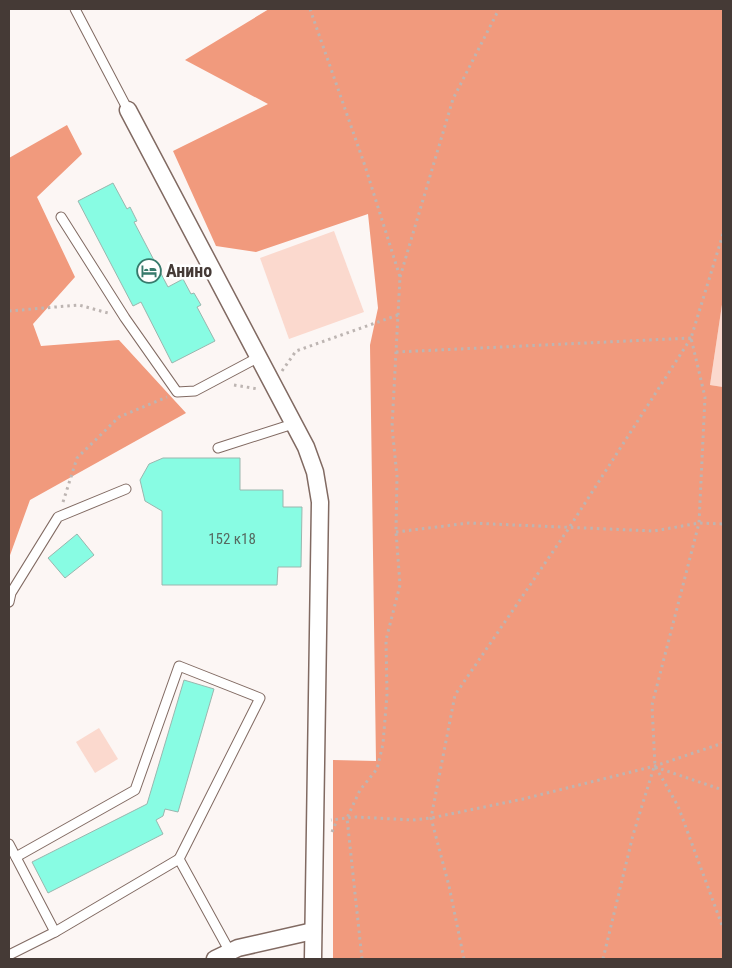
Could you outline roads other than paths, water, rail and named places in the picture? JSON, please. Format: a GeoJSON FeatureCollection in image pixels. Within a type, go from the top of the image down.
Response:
{"type":"FeatureCollection","features":[{"type":"Feature","properties":{"kind":"street"},"geometry":{"type":"LineString","coordinates":[[128,110],[257,358],[306,447],[315,472],[320,502],[313,959]]}},
{"type":"Feature","properties":{"kind":"street"},"geometry":{"type":"LineString","coordinates":[[231,955],[313,931]]}},
{"type":"Feature","properties":{"kind":"lane"},"geometry":{"type":"LineString","coordinates":[[75,9],[128,110]]}},
{"type":"Feature","properties":{"kind":"lane"},"geometry":{"type":"LineString","coordinates":[[61,217],[125,318],[177,392],[195,390],[257,358]]}},
{"type":"Feature","properties":{"kind":"lane"},"geometry":{"type":"LineString","coordinates":[[218,448],[293,424]]}},
{"type":"Feature","properties":{"kind":"lane"},"geometry":{"type":"LineString","coordinates":[[9,602],[11,593],[58,517],[126,489]]}},
{"type":"Feature","properties":{"kind":"lane"},"geometry":{"type":"LineString","coordinates":[[9,957],[179,859],[260,698],[178,666],[135,790],[16,857]]}},
{"type":"Feature","properties":{"kind":"lane"},"geometry":{"type":"LineString","coordinates":[[9,844],[55,932]]}},
{"type":"Feature","properties":{"kind":"lane"},"geometry":{"type":"LineString","coordinates":[[179,859],[231,955]]}},
{"type":"Feature","properties":{"kind":"place","name":"Анино"},"geometry":{"type":"Point","coordinates":[149,271]}}]}
